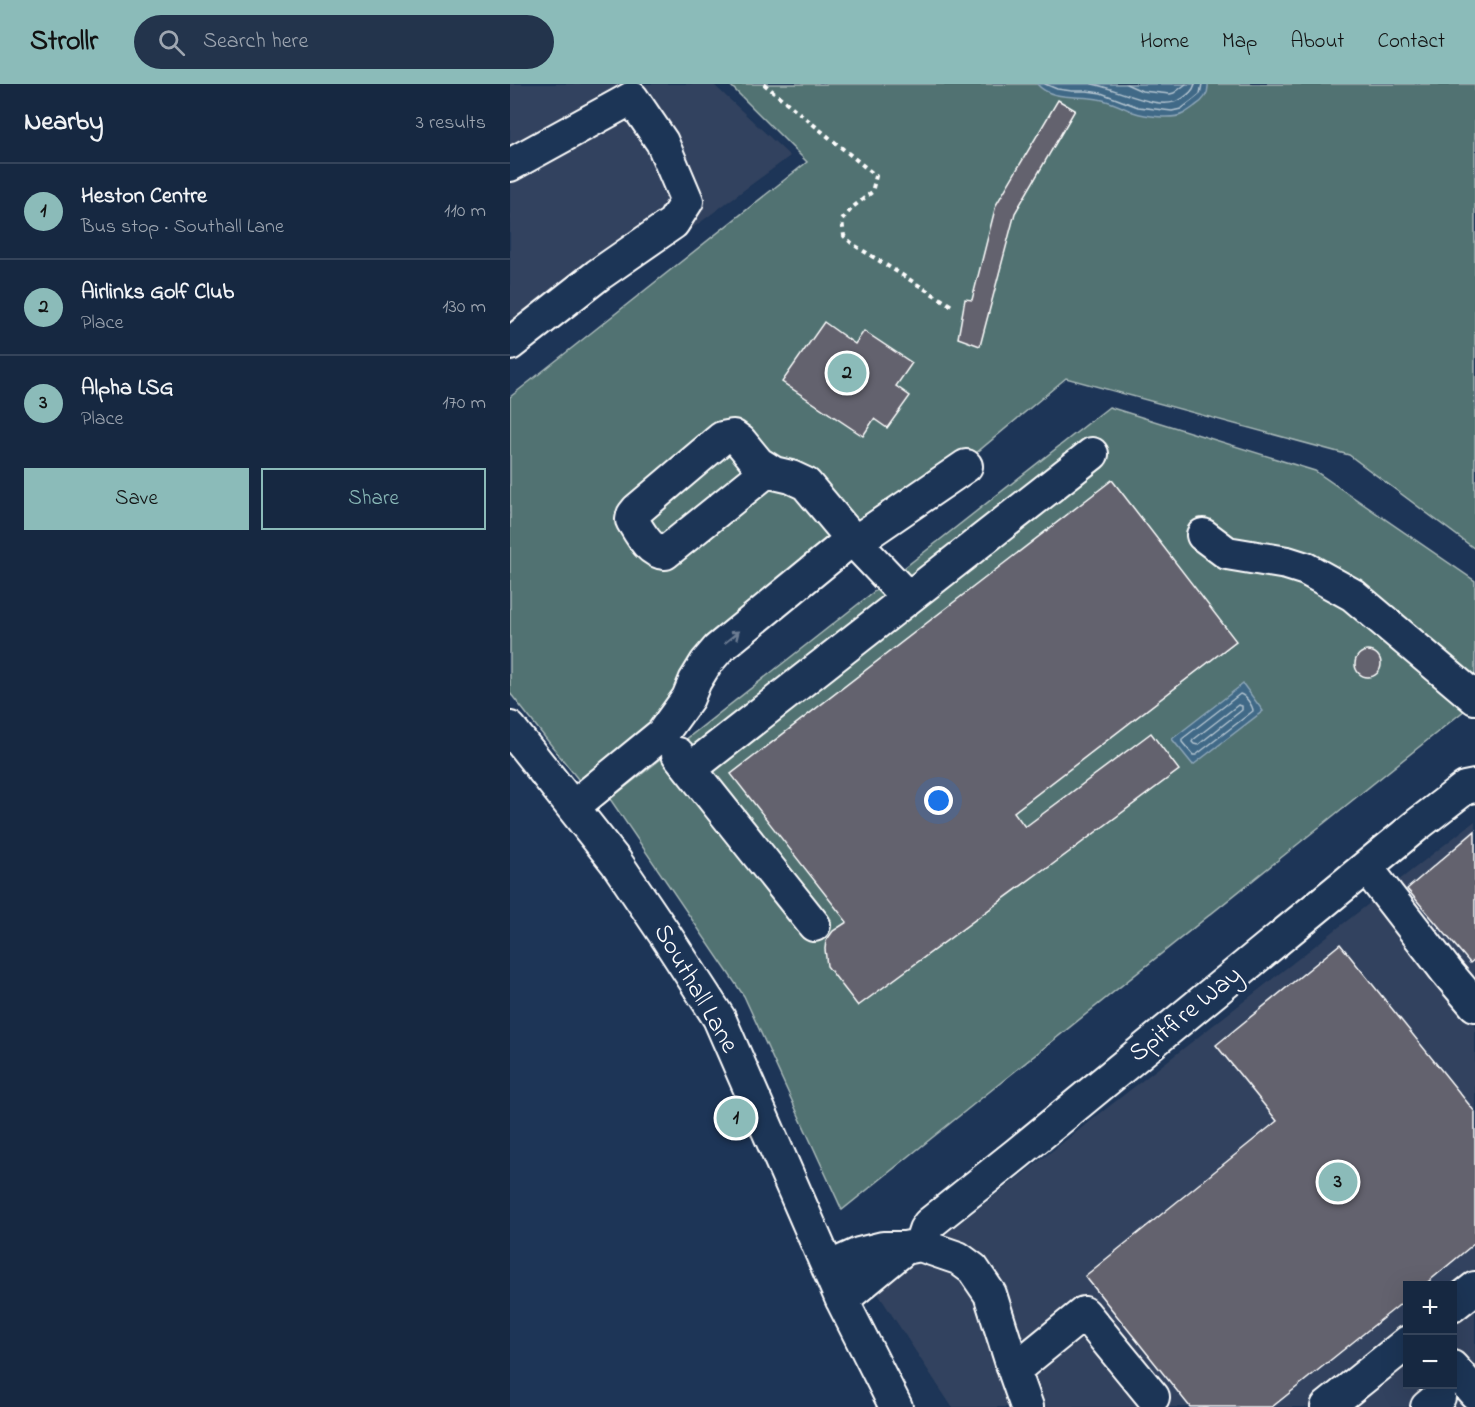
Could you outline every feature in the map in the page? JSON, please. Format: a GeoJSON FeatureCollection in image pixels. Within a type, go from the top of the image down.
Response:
{"type":"FeatureCollection","features":[{"type":"Feature","properties":{"kind":"street"},"geometry":{"type":"LineString","coordinates":[[510,165],[632,91],[662,142],[687,201],[673,223],[598,275],[510,344]]}},
{"type":"Feature","properties":{"kind":"street"},"geometry":{"type":"LineString","coordinates":[[690,769],[1092,454]]}},
{"type":"Feature","properties":{"kind":"street"},"geometry":{"type":"LineString","coordinates":[[573,807],[662,734],[688,698],[706,663],[718,649],[852,539],[858,540],[966,466]]}},
{"type":"Feature","properties":{"kind":"street"},"geometry":{"type":"LineString","coordinates":[[768,470],[806,484],[852,539],[908,598]]}},
{"type":"Feature","properties":{"kind":"street"},"geometry":{"type":"LineString","coordinates":[[1203,535],[1227,553],[1287,563],[1306,569],[1353,595],[1475,698]]}},
{"type":"Feature","properties":{"kind":"street"},"geometry":{"type":"LineString","coordinates":[[662,734],[814,925]]}},
{"type":"Feature","properties":{"kind":"street","name":"Southall Lane"},"geometry":{"type":"LineString","coordinates":[[516,748],[573,807],[616,862],[718,1018],[842,1300],[896,1407]]}},
{"type":"Feature","properties":{"kind":"street","name":"Spitfire Way"},"geometry":{"type":"LineString","coordinates":[[842,1300],[913,1247],[929,1224],[1417,825],[1465,789],[1475,786]]}},
{"type":"Feature","properties":{"kind":"street"},"geometry":{"type":"LineString","coordinates":[[1366,867],[1475,1005]]}},
{"type":"Feature","properties":{"kind":"street"},"geometry":{"type":"LineString","coordinates":[[828,1268],[859,1254],[883,1248],[913,1247],[958,1258],[973,1269],[990,1294],[1027,1407]]}},
{"type":"Feature","properties":{"kind":"street"},"geometry":{"type":"LineString","coordinates":[[1457,1302],[1475,1288]]}},
{"type":"Feature","properties":{"kind":"street"},"geometry":{"type":"LineString","coordinates":[[1014,1370],[1084,1314],[1153,1397]]}},
{"type":"Feature","properties":{"kind":"street"},"geometry":{"type":"LineString","coordinates":[[1327,1407],[1403,1345]]}},
{"type":"Feature","properties":{"kind":"street"},"geometry":{"type":"LineString","coordinates":[[1457,1372],[1475,1393]]}},
{"type":"Feature","properties":{"kind":"path"},"geometry":{"type":"LineString","coordinates":[[764,84],[876,176],[872,192],[853,207],[842,220],[844,236],[854,245],[952,306]]}},
{"type":"Feature","properties":{"kind":"shaded area"},"geometry":{"type":"Polygon","coordinates":[[[510,84],[713,84],[790,156],[510,363],[510,84]]]}},
{"type":"Feature","properties":{"kind":"shaded area"},"geometry":{"type":"Polygon","coordinates":[[[1475,821],[1475,1407],[952,1407],[875,1289],[1475,821]]]}},
{"type":"Feature","properties":{"kind":"green space"},"geometry":{"type":"Polygon","coordinates":[[[729,84],[1475,84],[1475,549],[1349,455],[1066,378],[581,783],[510,693],[510,397],[807,162],[729,84]]]}},
{"type":"Feature","properties":{"kind":"green space"},"geometry":{"type":"Polygon","coordinates":[[[1109,407],[1315,471],[1475,581],[1475,702],[842,1210],[744,996],[610,799],[1109,407]]]}},
{"type":"Feature","properties":{"kind":"water"},"geometry":{"type":"Polygon","coordinates":[[[1037,84],[1208,84],[1208,88],[1198,104],[1183,114],[1166,117],[1133,112],[1103,100],[1057,95],[1037,84]]]}},
{"type":"Feature","properties":{"kind":"water"},"geometry":{"type":"Polygon","coordinates":[[[1243,684],[1263,711],[1193,765],[1172,739],[1243,684]]]}},
{"type":"Feature","properties":{"kind":"building"},"geometry":{"type":"Polygon","coordinates":[[[1058,100],[1075,110],[1015,213],[980,346],[958,338],[965,299],[972,300],[996,205],[1058,100]]]}},
{"type":"Feature","properties":{"kind":"building"},"geometry":{"type":"Polygon","coordinates":[[[824,322],[855,344],[864,331],[912,363],[896,386],[910,396],[887,428],[874,419],[863,436],[782,382],[824,322]]]}},
{"type":"Feature","properties":{"kind":"building"},"geometry":{"type":"Polygon","coordinates":[[[1112,480],[1236,641],[1014,812],[1025,827],[1151,733],[1179,770],[858,1006],[827,966],[826,941],[833,931],[847,922],[731,774],[1112,480]]]}},
{"type":"Feature","properties":{"kind":"building"},"geometry":{"type":"Polygon","coordinates":[[[1368,651],[1377,655],[1381,664],[1377,673],[1368,677],[1359,673],[1355,664],[1359,655],[1368,651]]]}},
{"type":"Feature","properties":{"kind":"building"},"geometry":{"type":"Polygon","coordinates":[[[1475,831],[1475,959],[1470,963],[1407,889],[1475,831]]]}},
{"type":"Feature","properties":{"kind":"building"},"geometry":{"type":"Polygon","coordinates":[[[1340,944],[1475,1112],[1475,1243],[1429,1281],[1403,1281],[1403,1302],[1272,1407],[1190,1407],[1085,1276],[1277,1121],[1216,1045],[1340,944]]]}},
{"type":"Feature","properties":{"kind":"place","name":"Airlinks Golf Club"},"geometry":{"type":"Point","coordinates":[847,373]}},
{"type":"Feature","properties":{"kind":"place","name":"Heston Centre"},"geometry":{"type":"Point","coordinates":[736,1118]}},
{"type":"Feature","properties":{"kind":"place","name":"Alpha LSG"},"geometry":{"type":"Point","coordinates":[1338,1182]}}]}
